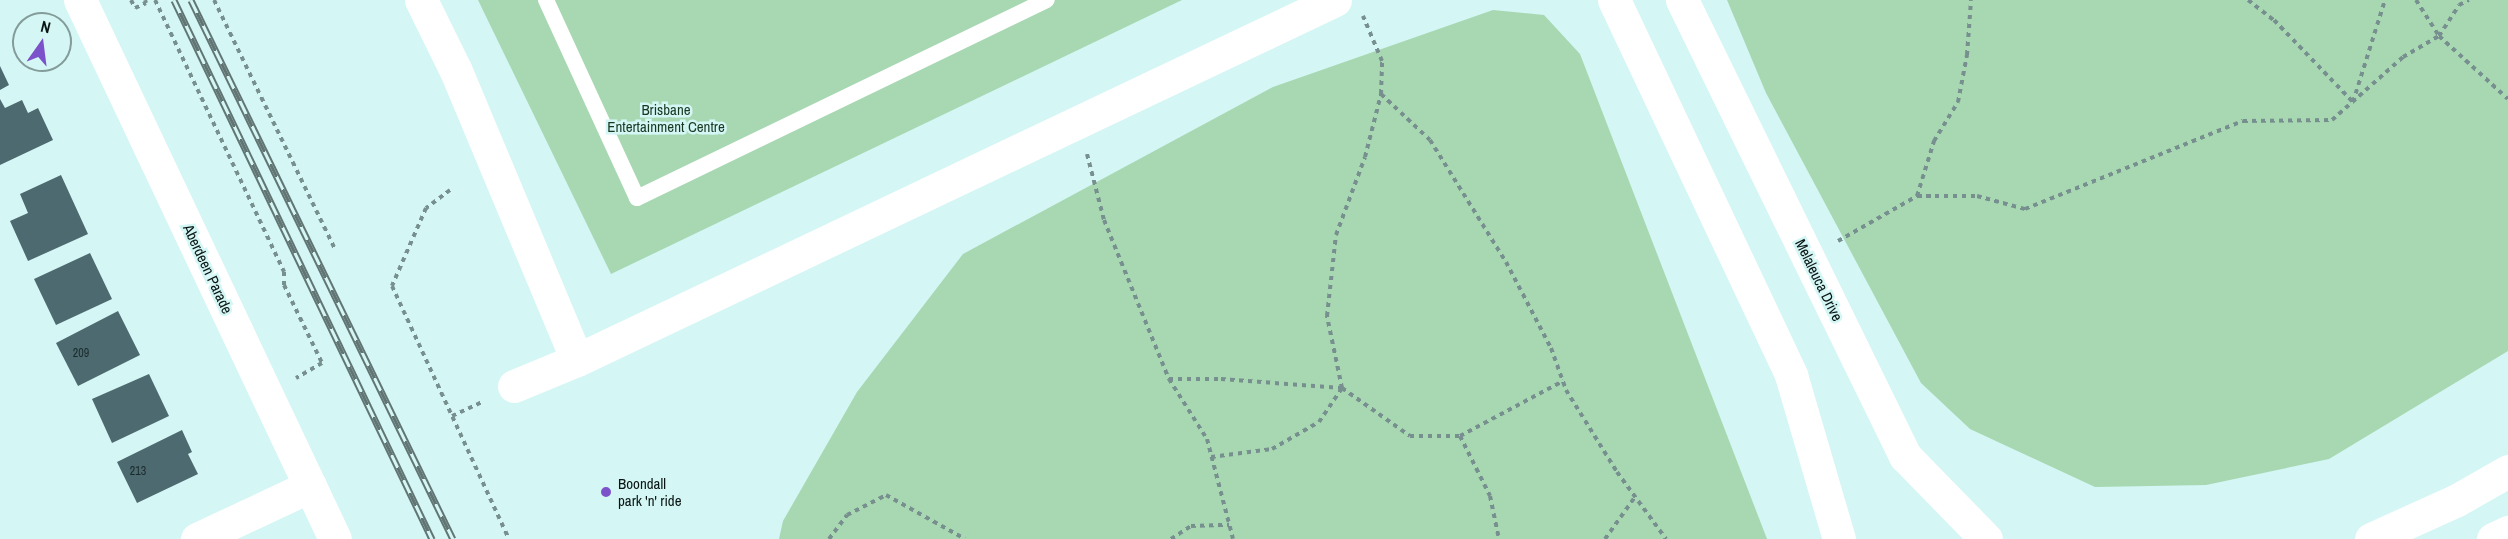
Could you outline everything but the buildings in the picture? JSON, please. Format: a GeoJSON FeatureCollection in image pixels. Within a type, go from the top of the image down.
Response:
{"type":"FeatureCollection","features":[{"type":"Feature","properties":{"kind":"street","name":"Aberdeen Parade"},"geometry":{"type":"LineString","coordinates":[[80,0],[335,539]]}},
{"type":"Feature","properties":{"kind":"street"},"geometry":{"type":"LineString","coordinates":[[421,0],[456,71],[577,360]]}},
{"type":"Feature","properties":{"kind":"street"},"geometry":{"type":"LineString","coordinates":[[1614,0],[1791,375],[1839,539]]}},
{"type":"Feature","properties":{"kind":"street","name":"Melaleuca Drive"},"geometry":{"type":"LineString","coordinates":[[1682,0],[1905,456],[1986,539]]}},
{"type":"Feature","properties":{"kind":"street"},"geometry":{"type":"LineString","coordinates":[[514,386],[577,360],[1078,122],[1348,5]]}},
{"type":"Feature","properties":{"kind":"street"},"geometry":{"type":"LineString","coordinates":[[2372,539],[2457,500],[2508,471]]}},
{"type":"Feature","properties":{"kind":"street"},"geometry":{"type":"LineString","coordinates":[[197,539],[310,486]]}},
{"type":"Feature","properties":{"kind":"street"},"geometry":{"type":"LineString","coordinates":[[2493,539],[2508,532]]}},
{"type":"Feature","properties":{"kind":"lane"},"geometry":{"type":"LineString","coordinates":[[546,0],[637,198],[1047,0]]}},
{"type":"Feature","properties":{"kind":"path"},"geometry":{"type":"LineString","coordinates":[[131,0],[135,8],[145,2]]}},
{"type":"Feature","properties":{"kind":"path"},"geometry":{"type":"LineString","coordinates":[[155,0],[284,272],[284,285],[322,363],[267,394]]}},
{"type":"Feature","properties":{"kind":"path"},"geometry":{"type":"LineString","coordinates":[[214,0],[335,249]]}},
{"type":"Feature","properties":{"kind":"path"},"geometry":{"type":"LineString","coordinates":[[1917,196],[1934,141],[1958,102],[1967,55],[1971,0]]}},
{"type":"Feature","properties":{"kind":"path"},"geometry":{"type":"LineString","coordinates":[[2248,0],[2274,20],[2353,102]]}},
{"type":"Feature","properties":{"kind":"path"},"geometry":{"type":"LineString","coordinates":[[2353,102],[2385,0]]}},
{"type":"Feature","properties":{"kind":"path"},"geometry":{"type":"LineString","coordinates":[[2416,0],[2439,36],[2508,99]]}},
{"type":"Feature","properties":{"kind":"path"},"geometry":{"type":"LineString","coordinates":[[1808,258],[1917,196],[1977,196],[2025,209],[2243,121],[2332,120],[2403,57],[2439,36],[2459,5],[2469,0]]}},
{"type":"Feature","properties":{"kind":"path"},"geometry":{"type":"LineString","coordinates":[[1211,457],[1272,449],[1319,422],[1342,388],[1327,316],[1336,235],[1365,157],[1381,94],[1382,61],[1348,5]]}},
{"type":"Feature","properties":{"kind":"path"},"geometry":{"type":"LineString","coordinates":[[1381,94],[1430,140],[1506,262],[1551,348],[1563,381],[1635,497],[1666,539]]}},
{"type":"Feature","properties":{"kind":"path"},"geometry":{"type":"LineString","coordinates":[[1078,122],[1104,220],[1169,379],[1207,440],[1233,539]]}},
{"type":"Feature","properties":{"kind":"path"},"geometry":{"type":"LineString","coordinates":[[450,190],[426,208],[392,286],[509,539]]}},
{"type":"Feature","properties":{"kind":"path"},"geometry":{"type":"LineString","coordinates":[[1169,379],[1221,379],[1342,388],[1410,436],[1461,436],[1563,381]]}},
{"type":"Feature","properties":{"kind":"path"},"geometry":{"type":"LineString","coordinates":[[1461,436],[1490,496],[1499,539]]}},
{"type":"Feature","properties":{"kind":"path"},"geometry":{"type":"LineString","coordinates":[[829,539],[847,515],[886,495],[965,539]]}},
{"type":"Feature","properties":{"kind":"path"},"geometry":{"type":"LineString","coordinates":[[1605,539],[1635,497]]}},
{"type":"Feature","properties":{"kind":"path"},"geometry":{"type":"LineString","coordinates":[[1171,539],[1191,526],[1229,525]]}},
{"type":"Feature","properties":{"kind":"green space","name":"Brisbane Entertainment Centre"},"geometry":{"type":"Polygon","coordinates":[[[478,0],[1182,0],[611,274],[478,0]]]}},
{"type":"Feature","properties":{"kind":"green space"},"geometry":{"type":"Polygon","coordinates":[[[1727,0],[2508,0],[2508,351],[2329,459],[2206,485],[2095,487],[1970,429],[1921,383],[1766,93],[1727,0]]]}},
{"type":"Feature","properties":{"kind":"green space"},"geometry":{"type":"Polygon","coordinates":[[[1493,10],[1544,15],[1580,54],[1767,539],[779,539],[783,521],[857,392],[963,254],[1273,87],[1493,10]]]}},
{"type":"Feature","properties":{"kind":"railway"},"geometry":{"type":"LineString","coordinates":[[174,0],[432,539]]}},
{"type":"Feature","properties":{"kind":"railway"},"geometry":{"type":"LineString","coordinates":[[191,0],[453,539]]}},
{"type":"Feature","properties":{"kind":"place","name":"Boondall park 'n' ride"},"geometry":{"type":"Point","coordinates":[606,492]}}]}
